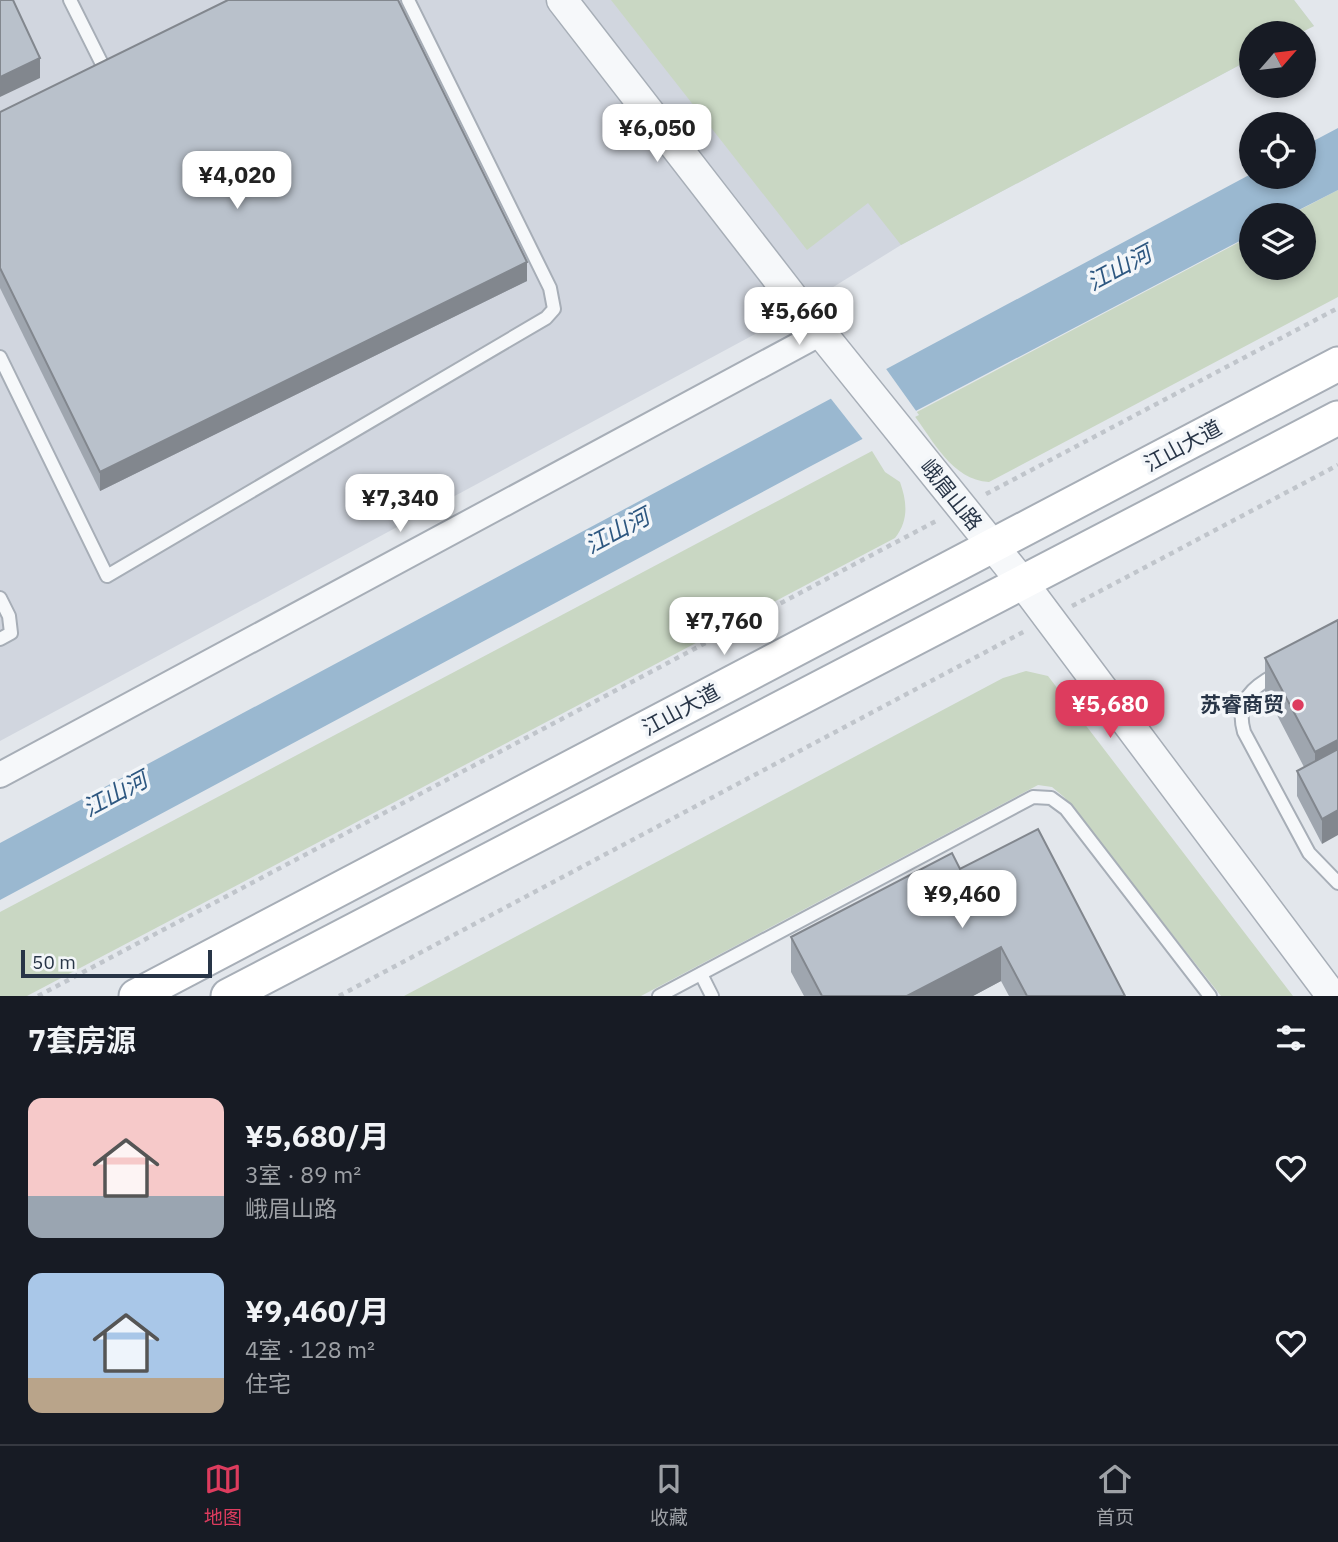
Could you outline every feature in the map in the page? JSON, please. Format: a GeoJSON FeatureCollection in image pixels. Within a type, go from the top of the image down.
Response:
{"type":"FeatureCollection","features":[{"type":"Feature","properties":{"kind":"main road","name":"江山大道"},"geometry":{"type":"LineString","coordinates":[[136,996],[1338,364]]}},
{"type":"Feature","properties":{"kind":"main road"},"geometry":{"type":"LineString","coordinates":[[228,996],[1338,418]]}},
{"type":"Feature","properties":{"kind":"street","name":"峨眉山路"},"geometry":{"type":"LineString","coordinates":[[562,0],[845,364],[1050,618],[1332,996]]}},
{"type":"Feature","properties":{"kind":"street"},"geometry":{"type":"LineString","coordinates":[[0,775],[821,333]]}},
{"type":"Feature","properties":{"kind":"lane"},"geometry":{"type":"LineString","coordinates":[[70,0],[105,70],[117,64]]}},
{"type":"Feature","properties":{"kind":"lane"},"geometry":{"type":"LineString","coordinates":[[0,357],[107,576],[546,318],[554,309],[550,288],[408,0]]}},
{"type":"Feature","properties":{"kind":"lane"},"geometry":{"type":"LineString","coordinates":[[0,598],[9,616],[11,633],[0,639]]}},
{"type":"Feature","properties":{"kind":"lane"},"geometry":{"type":"LineString","coordinates":[[1294,665],[1261,682],[1252,691],[1241,711],[1241,721],[1244,732],[1308,853],[1338,883]]}},
{"type":"Feature","properties":{"kind":"lane"},"geometry":{"type":"LineString","coordinates":[[659,996],[1034,797],[1051,798],[1066,809],[1210,996]]}},
{"type":"Feature","properties":{"kind":"lane"},"geometry":{"type":"LineString","coordinates":[[701,974],[712,996]]}},
{"type":"Feature","properties":{"kind":"path"},"geometry":{"type":"LineString","coordinates":[[38,996],[1338,308]]}},
{"type":"Feature","properties":{"kind":"path"},"geometry":{"type":"LineString","coordinates":[[339,996],[1338,465]]}},
{"type":"Feature","properties":{"kind":"shaded area"},"geometry":{"type":"Polygon","coordinates":[[[0,0],[1294,0],[1310,21],[1239,21],[1239,65],[901,245],[772,325],[0,741],[0,0]]]}},
{"type":"Feature","properties":{"kind":"green space"},"geometry":{"type":"Polygon","coordinates":[[[611,0],[1294,0],[1310,21],[1239,21],[1239,65],[901,245],[868,203],[807,250],[611,0]]]}},
{"type":"Feature","properties":{"kind":"green space"},"geometry":{"type":"Polygon","coordinates":[[[1338,190],[1338,297],[989,482],[976,480],[954,466],[913,414],[1239,242],[1239,280],[1316,280],[1316,203],[1313,203],[1338,190]]]}},
{"type":"Feature","properties":{"kind":"green space"},"geometry":{"type":"Polygon","coordinates":[[[872,451],[885,472],[900,482],[902,489],[905,518],[895,538],[27,996],[0,996],[0,912],[872,451]]]}},
{"type":"Feature","properties":{"kind":"green space"},"geometry":{"type":"Polygon","coordinates":[[[1026,671],[1048,676],[1293,996],[1221,996],[1064,797],[1052,787],[1038,785],[641,996],[404,996],[1003,678],[1026,671]]]}},
{"type":"Feature","properties":{"kind":"water","name":"江山河"},"geometry":{"type":"Polygon","coordinates":[[[1338,128],[1338,190],[1313,203],[1239,203],[1239,241],[811,466],[0,900],[0,843],[1239,180],[1239,189],[1316,189],[1316,140],[1338,128]]]}},
{"type":"Feature","properties":{"kind":"pier"},"geometry":{"type":"Polygon","coordinates":[[[884,366],[919,415],[865,442],[828,395],[884,366]]]}},
{"type":"Feature","properties":{"kind":"building"},"geometry":{"type":"Polygon","coordinates":[[[0,0],[13,0],[40,58],[0,77],[0,0]]]}},
{"type":"Feature","properties":{"kind":"building"},"geometry":{"type":"Polygon","coordinates":[[[228,0],[398,0],[527,262],[100,472],[0,268],[0,112],[228,0]]]}},
{"type":"Feature","properties":{"kind":"building"},"geometry":{"type":"Polygon","coordinates":[[[1338,620],[1338,740],[1315,752],[1265,658],[1338,620]]]}},
{"type":"Feature","properties":{"kind":"building"},"geometry":{"type":"Polygon","coordinates":[[[1338,749],[1338,810],[1322,819],[1297,771],[1338,749]]]}},
{"type":"Feature","properties":{"kind":"building"},"geometry":{"type":"Polygon","coordinates":[[[1038,829],[1125,996],[1027,996],[1001,947],[907,996],[822,996],[791,937],[952,853],[960,869],[1038,829]]]}},
{"type":"Feature","properties":{"kind":"place","name":"苏睿商贸"},"geometry":{"type":"Point","coordinates":[1298,705]}}]}
